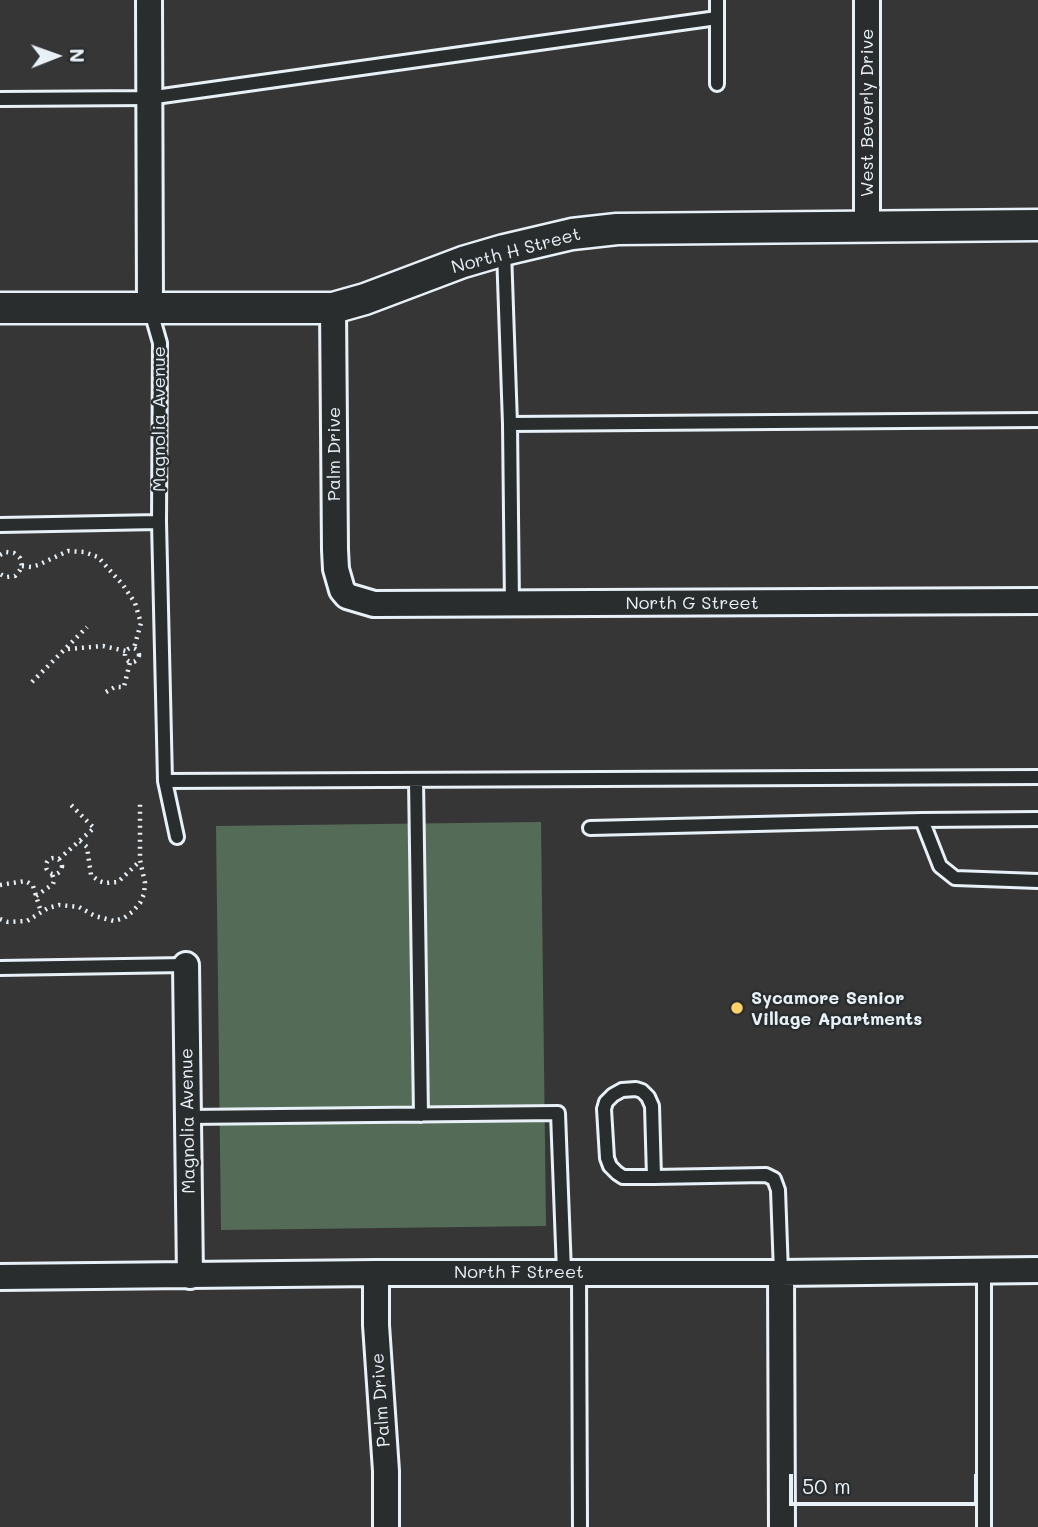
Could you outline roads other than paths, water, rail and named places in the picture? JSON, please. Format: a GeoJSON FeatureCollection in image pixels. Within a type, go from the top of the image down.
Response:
{"type":"FeatureCollection","features":[{"type":"Feature","properties":{"kind":"street","name":"Magnolia Avenue"},"geometry":{"type":"LineString","coordinates":[[149,0],[150,307]]}},
{"type":"Feature","properties":{"kind":"street","name":"West Beverly Drive"},"geometry":{"type":"LineString","coordinates":[[867,0],[867,226]]}},
{"type":"Feature","properties":{"kind":"street","name":"North H Street"},"geometry":{"type":"LineString","coordinates":[[0,308],[333,308],[504,250],[572,234],[617,229],[1038,225]]}},
{"type":"Feature","properties":{"kind":"street","name":"Palm Drive"},"geometry":{"type":"LineString","coordinates":[[333,308],[335,550],[336,569],[342,590],[347,596]]}},
{"type":"Feature","properties":{"kind":"street","name":"North G Street"},"geometry":{"type":"LineString","coordinates":[[347,596],[374,604],[1038,601]]}},
{"type":"Feature","properties":{"kind":"street","name":"Magnolia Avenue"},"geometry":{"type":"LineString","coordinates":[[186,965],[190,1276]]}},
{"type":"Feature","properties":{"kind":"street","name":"North F Street"},"geometry":{"type":"LineString","coordinates":[[0,1277],[1038,1270]]}},
{"type":"Feature","properties":{"kind":"street","name":"Palm Drive"},"geometry":{"type":"LineString","coordinates":[[376,1273],[376,1325],[386,1471],[386,1527]]}},
{"type":"Feature","properties":{"kind":"street"},"geometry":{"type":"LineString","coordinates":[[781,1273],[782,1527]]}},
{"type":"Feature","properties":{"kind":"lane"},"geometry":{"type":"LineString","coordinates":[[717,0],[717,85]]}},
{"type":"Feature","properties":{"kind":"lane"},"geometry":{"type":"LineString","coordinates":[[0,99],[148,97],[717,18]]}},
{"type":"Feature","properties":{"kind":"lane"},"geometry":{"type":"LineString","coordinates":[[504,250],[512,604]]}},
{"type":"Feature","properties":{"kind":"lane","name":"Magnolia Avenue"},"geometry":{"type":"LineString","coordinates":[[150,307],[160,343],[159,522],[164,781],[177,837]]}},
{"type":"Feature","properties":{"kind":"lane"},"geometry":{"type":"LineString","coordinates":[[510,424],[1038,420]]}},
{"type":"Feature","properties":{"kind":"lane"},"geometry":{"type":"LineString","coordinates":[[0,525],[159,522]]}},
{"type":"Feature","properties":{"kind":"lane"},"geometry":{"type":"LineString","coordinates":[[164,781],[1038,777]]}},
{"type":"Feature","properties":{"kind":"lane"},"geometry":{"type":"LineString","coordinates":[[416,780],[421,1115]]}},
{"type":"Feature","properties":{"kind":"lane"},"geometry":{"type":"LineString","coordinates":[[922,820],[940,866],[955,878],[1038,881]]}},
{"type":"Feature","properties":{"kind":"lane"},"geometry":{"type":"LineString","coordinates":[[590,828],[1038,820]]}},
{"type":"Feature","properties":{"kind":"lane"},"geometry":{"type":"LineString","coordinates":[[0,968],[186,965]]}},
{"type":"Feature","properties":{"kind":"lane"},"geometry":{"type":"LineString","coordinates":[[654,1177],[652,1106],[642,1091],[622,1090],[613,1095],[604,1109],[607,1158],[610,1166],[623,1177],[654,1177],[766,1175],[774,1179],[778,1190],[781,1273]]}},
{"type":"Feature","properties":{"kind":"lane"},"geometry":{"type":"LineString","coordinates":[[188,1117],[558,1113],[571,1272],[580,1527]]}},
{"type":"Feature","properties":{"kind":"lane"},"geometry":{"type":"LineString","coordinates":[[984,1270],[984,1527]]}},
{"type":"Feature","properties":{"kind":"place","name":"Sycamore Senior Village Apartments"},"geometry":{"type":"Point","coordinates":[737,1008]}}]}
